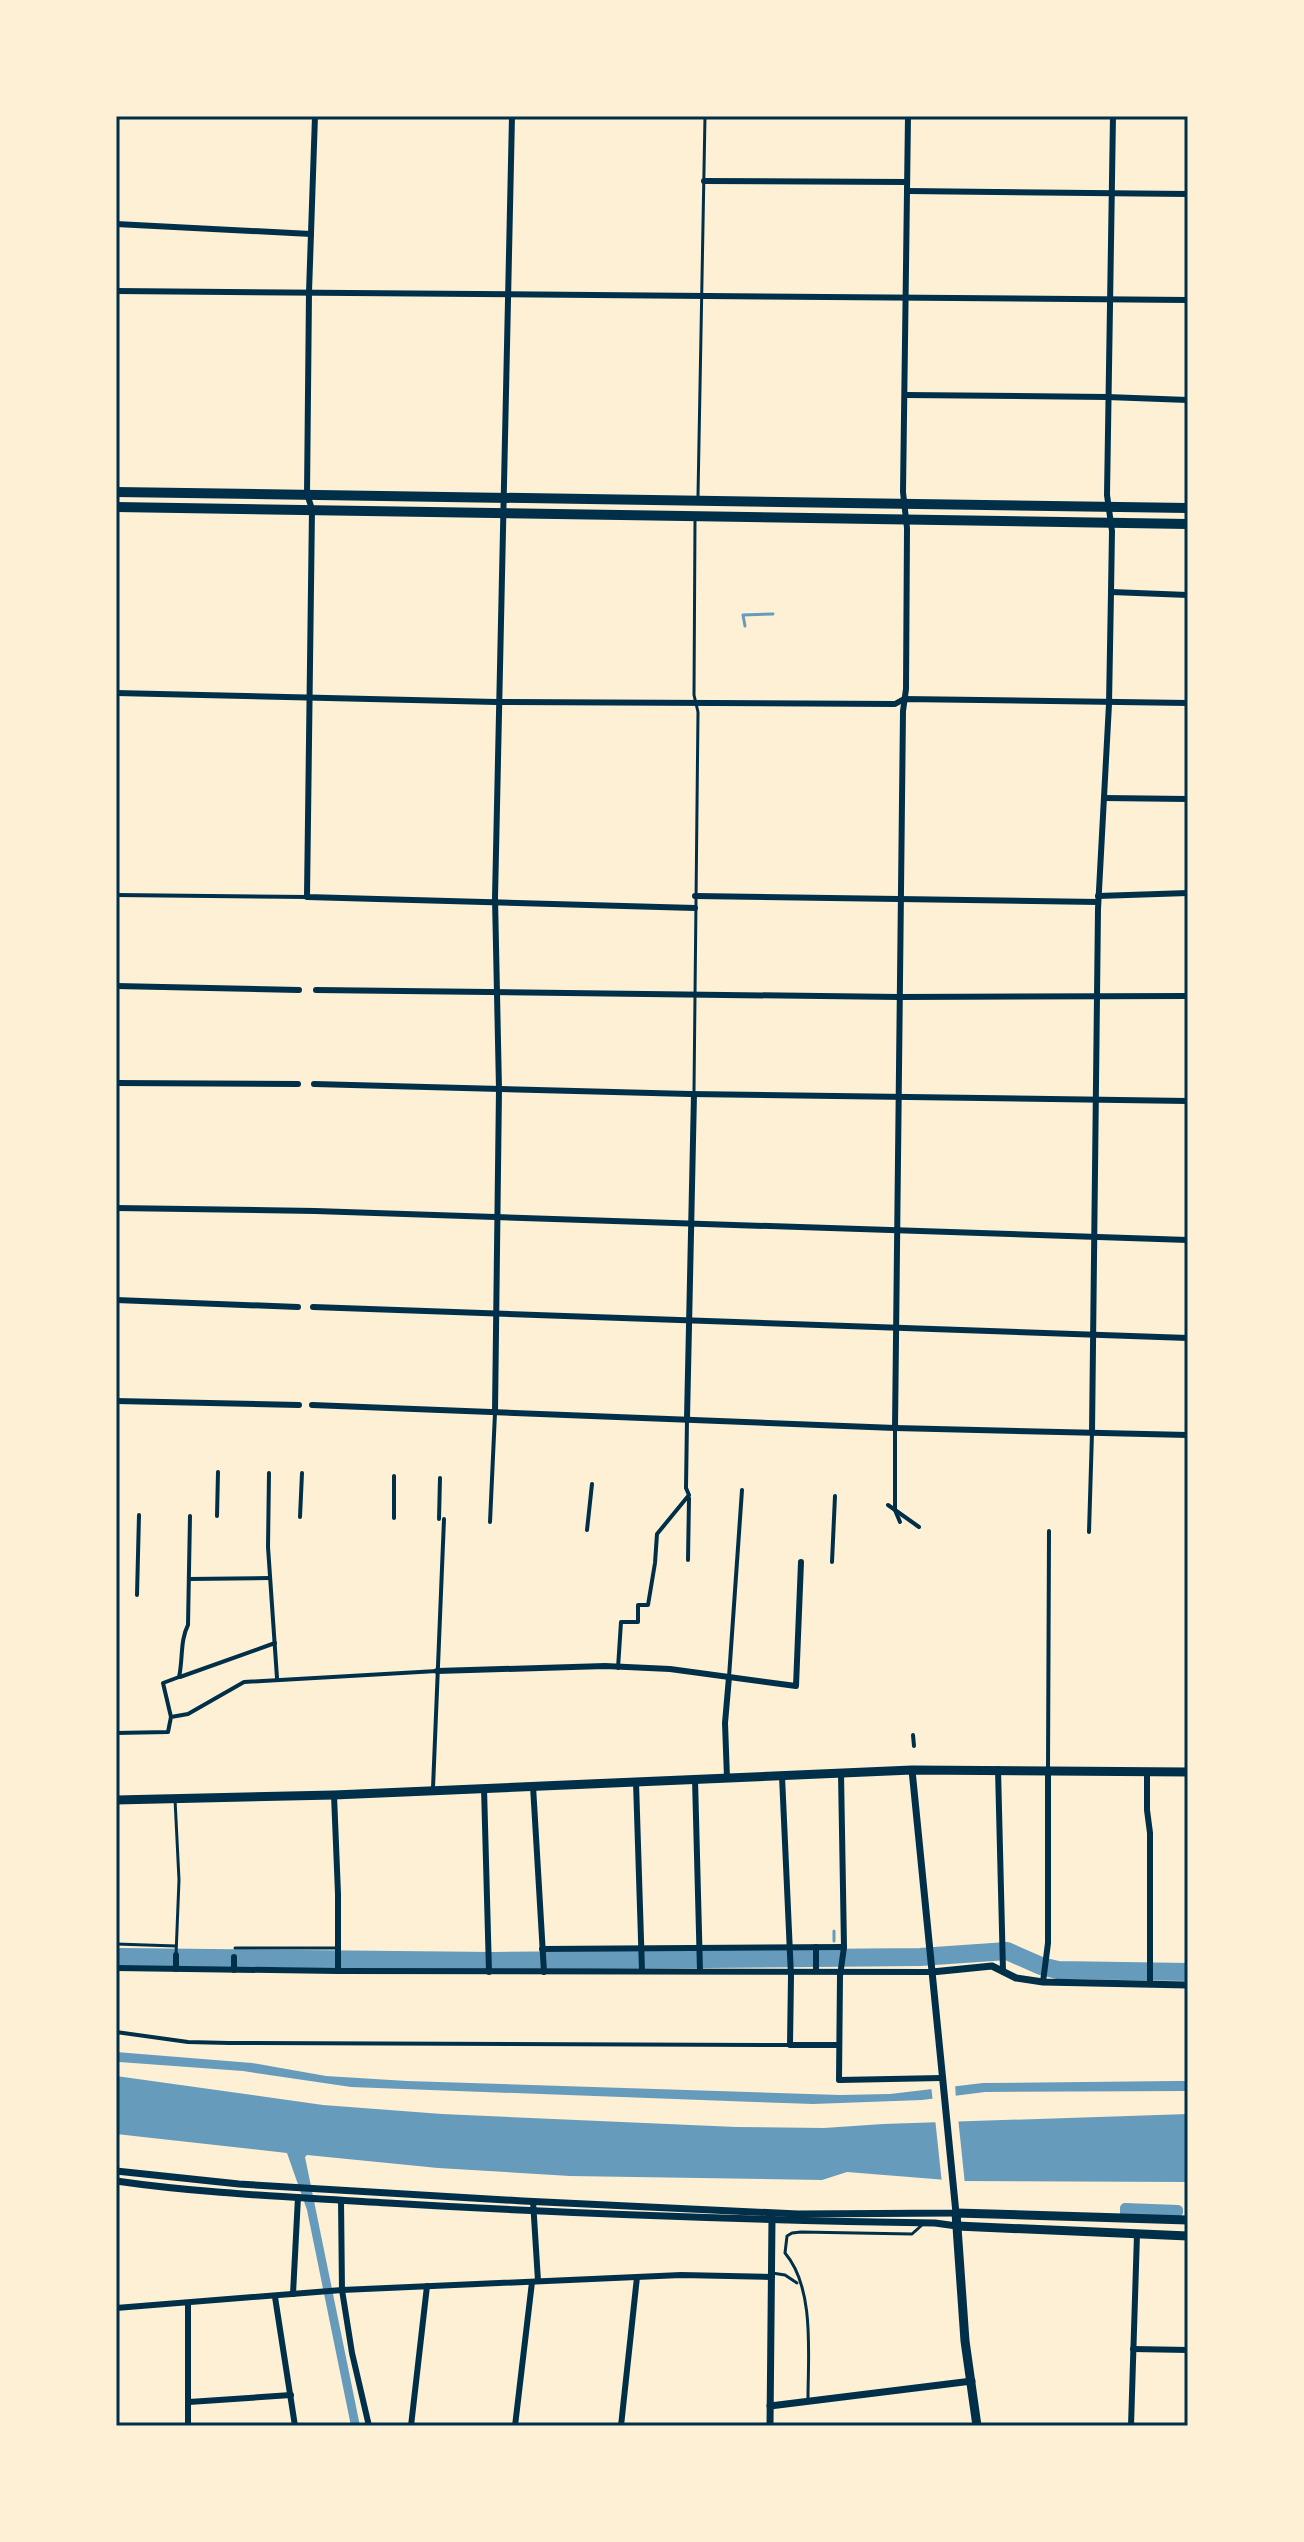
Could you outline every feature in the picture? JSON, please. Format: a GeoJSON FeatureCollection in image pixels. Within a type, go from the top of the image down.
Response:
{"type":"FeatureCollection","features":[{"type":"Feature","properties":{"kind":"highway"},"geometry":{"type":"LineString","coordinates":[[116,492],[1188,508]]}},
{"type":"Feature","properties":{"kind":"highway"},"geometry":{"type":"LineString","coordinates":[[116,507],[1188,524]]}},
{"type":"Feature","properties":{"kind":"main road"},"geometry":{"type":"LineString","coordinates":[[116,1800],[334,1795],[912,1770],[1188,1772]]}},
{"type":"Feature","properties":{"kind":"main road"},"geometry":{"type":"LineString","coordinates":[[977,2426],[965,2341],[956,2213],[1188,2220]]}},
{"type":"Feature","properties":{"kind":"main road"},"geometry":{"type":"LineString","coordinates":[[957,2226],[1188,2236]]}},
{"type":"Feature","properties":{"kind":"street"},"geometry":{"type":"LineString","coordinates":[[307,897],[312,509],[307,494],[309,292],[315,116]]}},
{"type":"Feature","properties":{"kind":"street"},"geometry":{"type":"LineString","coordinates":[[490,1522],[498,1315],[496,902],[512,116]]}},
{"type":"Feature","properties":{"kind":"street"},"geometry":{"type":"LineString","coordinates":[[900,1522],[895,1510],[895,1428],[908,116]]}},
{"type":"Feature","properties":{"kind":"street"},"geometry":{"type":"LineString","coordinates":[[1089,1532],[1095,1335],[1098,899],[1109,704],[1111,592],[1107,397],[1113,116]]}},
{"type":"Feature","properties":{"kind":"street"},"geometry":{"type":"LineString","coordinates":[[704,181],[907,182]]}},
{"type":"Feature","properties":{"kind":"street"},"geometry":{"type":"LineString","coordinates":[[907,191],[1188,194]]}},
{"type":"Feature","properties":{"kind":"street"},"geometry":{"type":"LineString","coordinates":[[116,224],[311,234]]}},
{"type":"Feature","properties":{"kind":"street"},"geometry":{"type":"LineString","coordinates":[[116,291],[1188,300]]}},
{"type":"Feature","properties":{"kind":"street"},"geometry":{"type":"LineString","coordinates":[[905,395],[1188,400]]}},
{"type":"Feature","properties":{"kind":"street"},"geometry":{"type":"LineString","coordinates":[[1111,592],[1188,595]]}},
{"type":"Feature","properties":{"kind":"street"},"geometry":{"type":"LineString","coordinates":[[116,693],[500,702],[895,704],[904,699],[1188,703]]}},
{"type":"Feature","properties":{"kind":"street"},"geometry":{"type":"LineString","coordinates":[[1104,798],[1188,799]]}},
{"type":"Feature","properties":{"kind":"street"},"geometry":{"type":"LineString","coordinates":[[695,896],[899,901],[1098,899],[1188,893]]}},
{"type":"Feature","properties":{"kind":"street"},"geometry":{"type":"LineString","coordinates":[[116,895],[695,908]]}},
{"type":"Feature","properties":{"kind":"street"},"geometry":{"type":"LineString","coordinates":[[116,986],[299,990]]}},
{"type":"Feature","properties":{"kind":"street"},"geometry":{"type":"LineString","coordinates":[[316,990],[899,997],[1188,996]]}},
{"type":"Feature","properties":{"kind":"street"},"geometry":{"type":"LineString","coordinates":[[116,1083],[298,1084]]}},
{"type":"Feature","properties":{"kind":"street"},"geometry":{"type":"LineString","coordinates":[[314,1084],[898,1098],[1188,1101]]}},
{"type":"Feature","properties":{"kind":"street"},"geometry":{"type":"LineString","coordinates":[[688,1560],[689,1495],[686,1488],[694,1094]]}},
{"type":"Feature","properties":{"kind":"street"},"geometry":{"type":"LineString","coordinates":[[116,1208],[315,1211],[1188,1240]]}},
{"type":"Feature","properties":{"kind":"street"},"geometry":{"type":"LineString","coordinates":[[116,1300],[298,1307]]}},
{"type":"Feature","properties":{"kind":"street"},"geometry":{"type":"LineString","coordinates":[[313,1307],[1188,1338]]}},
{"type":"Feature","properties":{"kind":"street"},"geometry":{"type":"LineString","coordinates":[[116,1401],[299,1405]]}},
{"type":"Feature","properties":{"kind":"street"},"geometry":{"type":"LineString","coordinates":[[312,1405],[895,1428],[1188,1435]]}},
{"type":"Feature","properties":{"kind":"street"},"geometry":{"type":"LineString","coordinates":[[217,1516],[218,1472]]}},
{"type":"Feature","properties":{"kind":"street"},"geometry":{"type":"LineString","coordinates":[[269,1473],[270,1578],[277,1679]]}},
{"type":"Feature","properties":{"kind":"street"},"geometry":{"type":"LineString","coordinates":[[300,1517],[302,1473]]}},
{"type":"Feature","properties":{"kind":"street"},"geometry":{"type":"LineString","coordinates":[[394,1476],[394,1518]]}},
{"type":"Feature","properties":{"kind":"street"},"geometry":{"type":"LineString","coordinates":[[433,1791],[442,1519],[440,1478]]}},
{"type":"Feature","properties":{"kind":"street"},"geometry":{"type":"LineString","coordinates":[[587,1530],[592,1484]]}},
{"type":"Feature","properties":{"kind":"street"},"geometry":{"type":"LineString","coordinates":[[727,1778],[725,1723],[742,1490]]}},
{"type":"Feature","properties":{"kind":"street"},"geometry":{"type":"LineString","coordinates":[[618,1668],[621,1622],[638,1622],[638,1605],[648,1605],[657,1534],[689,1495]]}},
{"type":"Feature","properties":{"kind":"street"},"geometry":{"type":"LineString","coordinates":[[832,1562],[835,1496]]}},
{"type":"Feature","properties":{"kind":"street"},"geometry":{"type":"LineString","coordinates":[[888,1505],[919,1527]]}},
{"type":"Feature","properties":{"kind":"street"},"geometry":{"type":"LineString","coordinates":[[137,1595],[139,1515]]}},
{"type":"Feature","properties":{"kind":"street"},"geometry":{"type":"LineString","coordinates":[[179,1677],[184,1633],[188,1625],[190,1516]]}},
{"type":"Feature","properties":{"kind":"street"},"geometry":{"type":"LineString","coordinates":[[1043,1978],[1048,1943],[1049,1531]]}},
{"type":"Feature","properties":{"kind":"street"},"geometry":{"type":"LineString","coordinates":[[171,1717],[188,1714],[241,1682],[437,1671],[565,1667],[670,1669],[796,1686],[801,1562]]}},
{"type":"Feature","properties":{"kind":"street"},"geometry":{"type":"LineString","coordinates":[[189,1579],[270,1578]]}},
{"type":"Feature","properties":{"kind":"street"},"geometry":{"type":"LineString","coordinates":[[116,1733],[168,1732],[171,1717],[163,1683],[275,1643]]}},
{"type":"Feature","properties":{"kind":"street"},"geometry":{"type":"LineString","coordinates":[[913,1735],[914,1746]]}},
{"type":"Feature","properties":{"kind":"street"},"geometry":{"type":"LineString","coordinates":[[998,1769],[1003,1971]]}},
{"type":"Feature","properties":{"kind":"street"},"geometry":{"type":"LineString","coordinates":[[116,2171],[239,2184],[533,2201],[772,2212],[956,2213],[912,1770]]}},
{"type":"Feature","properties":{"kind":"street"},"geometry":{"type":"LineString","coordinates":[[1147,1771],[1150,1980]]}},
{"type":"Feature","properties":{"kind":"street"},"geometry":{"type":"LineString","coordinates":[[841,1773],[844,1949],[839,2080],[942,2081]]}},
{"type":"Feature","properties":{"kind":"street"},"geometry":{"type":"LineString","coordinates":[[782,1776],[790,2045]]}},
{"type":"Feature","properties":{"kind":"street"},"geometry":{"type":"LineString","coordinates":[[695,1779],[700,1968]]}},
{"type":"Feature","properties":{"kind":"street"},"geometry":{"type":"LineString","coordinates":[[636,1782],[642,1968]]}},
{"type":"Feature","properties":{"kind":"street"},"geometry":{"type":"LineString","coordinates":[[533,1786],[544,1968]]}},
{"type":"Feature","properties":{"kind":"street"},"geometry":{"type":"LineString","coordinates":[[484,1788],[490,1968]]}},
{"type":"Feature","properties":{"kind":"street"},"geometry":{"type":"LineString","coordinates":[[334,1795],[338,1968]]}},
{"type":"Feature","properties":{"kind":"street"},"geometry":{"type":"LineString","coordinates":[[543,1952],[844,1949]]}},
{"type":"Feature","properties":{"kind":"street"},"geometry":{"type":"LineString","coordinates":[[816,1950],[816,1966]]}},
{"type":"Feature","properties":{"kind":"street"},"geometry":{"type":"LineString","coordinates":[[116,1968],[234,1960],[338,1968],[992,1966],[1016,1978],[1150,1980],[1188,1985]]}},
{"type":"Feature","properties":{"kind":"street"},"geometry":{"type":"LineString","coordinates":[[116,2032],[207,2043],[839,2045]]}},
{"type":"Feature","properties":{"kind":"street"},"geometry":{"type":"LineString","coordinates":[[116,2181],[298,2197],[534,2211],[957,2226]]}},
{"type":"Feature","properties":{"kind":"street"},"geometry":{"type":"LineString","coordinates":[[293,2294],[298,2197]]}},
{"type":"Feature","properties":{"kind":"street"},"geometry":{"type":"LineString","coordinates":[[341,2200],[339,2292],[369,2426]]}},
{"type":"Feature","properties":{"kind":"street"},"geometry":{"type":"LineString","coordinates":[[515,2426],[535,2282],[533,2201]]}},
{"type":"Feature","properties":{"kind":"street"},"geometry":{"type":"LineString","coordinates":[[770,2426],[772,2212]]}},
{"type":"Feature","properties":{"kind":"street"},"geometry":{"type":"LineString","coordinates":[[1131,2426],[1137,2234]]}},
{"type":"Feature","properties":{"kind":"street"},"geometry":{"type":"LineString","coordinates":[[116,2308],[324,2291],[681,2275],[772,2275]]}},
{"type":"Feature","properties":{"kind":"street"},"geometry":{"type":"LineString","coordinates":[[621,2426],[637,2277]]}},
{"type":"Feature","properties":{"kind":"street"},"geometry":{"type":"LineString","coordinates":[[411,2426],[427,2286]]}},
{"type":"Feature","properties":{"kind":"street"},"geometry":{"type":"LineString","coordinates":[[275,2297],[295,2426]]}},
{"type":"Feature","properties":{"kind":"street"},"geometry":{"type":"LineString","coordinates":[[188,2304],[188,2426]]}},
{"type":"Feature","properties":{"kind":"street"},"geometry":{"type":"LineString","coordinates":[[1133,2349],[1188,2350]]}},
{"type":"Feature","properties":{"kind":"street"},"geometry":{"type":"LineString","coordinates":[[770,2406],[972,2381]]}},
{"type":"Feature","properties":{"kind":"street"},"geometry":{"type":"LineString","coordinates":[[189,2402],[291,2395]]}},
{"type":"Feature","properties":{"kind":"lane"},"geometry":{"type":"LineString","coordinates":[[697,501],[705,116]]}},
{"type":"Feature","properties":{"kind":"lane"},"geometry":{"type":"LineString","coordinates":[[694,1094],[695,516]]}},
{"type":"Feature","properties":{"kind":"lane"},"geometry":{"type":"LineString","coordinates":[[175,1799],[179,1880],[176,1962]]}},
{"type":"Feature","properties":{"kind":"lane"},"geometry":{"type":"LineString","coordinates":[[116,1944],[177,1946]]}},
{"type":"Feature","properties":{"kind":"lane"},"geometry":{"type":"LineString","coordinates":[[234,1960],[338,1951]]}},
{"type":"Feature","properties":{"kind":"lane"},"geometry":{"type":"LineString","coordinates":[[808,2403],[807,2306],[784,2245],[792,2233],[912,2234],[924,2223]]}},
{"type":"Feature","properties":{"kind":"lane"},"geometry":{"type":"LineString","coordinates":[[772,2275],[785,2275],[800,2286]]}},
{"type":"Feature","properties":{"kind":"water"},"geometry":{"type":"Polygon","coordinates":[[[116,2052],[252,2063],[326,2076],[407,2081],[840,2095],[890,2094],[983,2083],[1188,2081],[1188,2091],[985,2092],[922,2100],[813,2104],[755,2102],[351,2087],[243,2071],[119,2062],[116,2061],[116,2052]]]}},
{"type":"Feature","properties":{"kind":"water"},"geometry":{"type":"Polygon","coordinates":[[[116,2076],[323,2105],[442,2114],[736,2127],[824,2128],[1188,2114],[1188,2182],[959,2181],[847,2172],[822,2180],[570,2176],[438,2168],[307,2155],[360,2426],[351,2426],[307,2210],[287,2153],[116,2134],[116,2076]]]}},
{"type":"Feature","properties":{"kind":"pier"},"geometry":{"type":"Polygon","coordinates":[[[955,2083],[956,2100],[933,2102],[931,2086],[955,2083]]]}},
{"type":"Feature","properties":{"kind":"pier"},"geometry":{"type":"Polygon","coordinates":[[[958,2117],[965,2185],[942,2184],[935,2118],[958,2117]]]}},
{"type":"Feature","properties":{"kind":"waterway"},"geometry":{"type":"LineString","coordinates":[[745,626],[743,615],[773,614]]}},
{"type":"Feature","properties":{"kind":"waterway"},"geometry":{"type":"LineString","coordinates":[[834,1931],[834,1941]]}},
{"type":"Feature","properties":{"kind":"waterway"},"geometry":{"type":"LineString","coordinates":[[120,1957],[493,1961],[920,1957],[1007,1951],[1058,1970],[1188,1972]]}},
{"type":"Feature","properties":{"kind":"waterway"},"geometry":{"type":"LineString","coordinates":[[1125,2208],[1178,2210],[1178,2212],[1125,2213],[1125,2208]]}}]}
